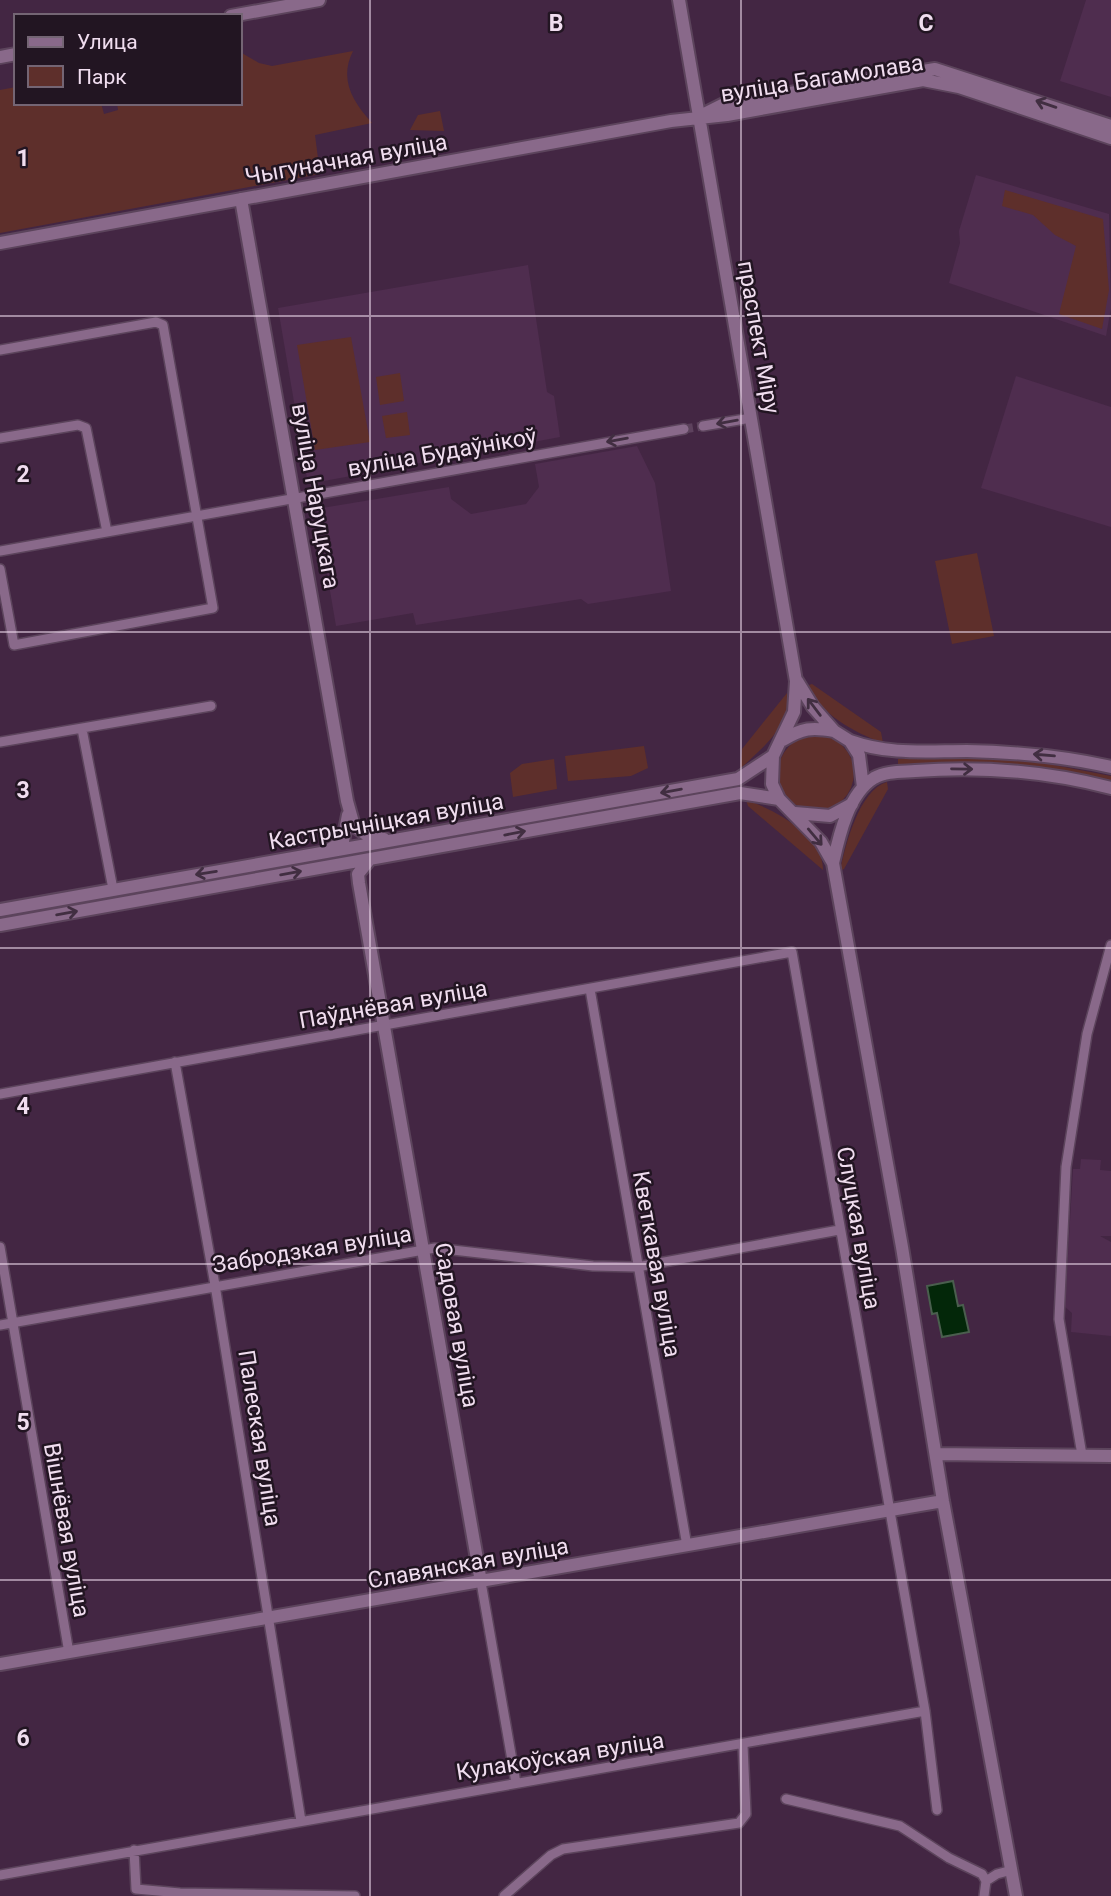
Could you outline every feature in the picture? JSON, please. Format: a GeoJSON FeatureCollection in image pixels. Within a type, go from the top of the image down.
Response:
{"type":"FeatureCollection","features":[{"type":"Feature","properties":{"kind":"main road"},"geometry":{"type":"LineString","coordinates":[[241,14],[319,0]]}},
{"type":"Feature","properties":{"kind":"main road","name":"праспект Міру"},"geometry":{"type":"LineString","coordinates":[[679,0],[796,681]]}},
{"type":"Feature","properties":{"kind":"main road","name":"вуліца Багамолава"},"geometry":{"type":"LineString","coordinates":[[699,116],[727,115],[935,69],[1111,126]]}},
{"type":"Feature","properties":{"kind":"main road","name":"вуліца Багамолава"},"geometry":{"type":"LineString","coordinates":[[699,116],[724,104],[796,92],[923,80],[941,82],[1111,138]]}},
{"type":"Feature","properties":{"kind":"main road","name":"Чыгуначная вуліца"},"geometry":{"type":"LineString","coordinates":[[0,243],[699,116]]}},
{"type":"Feature","properties":{"kind":"main road","name":"вуліца Наруцкага"},"geometry":{"type":"LineString","coordinates":[[241,199],[347,801]]}},
{"type":"Feature","properties":{"kind":"main road"},"geometry":{"type":"LineString","coordinates":[[796,681],[834,731],[850,741],[894,752],[1015,752],[1072,758],[1111,767]]}},
{"type":"Feature","properties":{"kind":"main road"},"geometry":{"type":"LineString","coordinates":[[796,681],[794,712],[783,740],[773,756],[772,784],[779,799],[821,842],[833,863],[943,1501],[1016,1896]]}},
{"type":"Feature","properties":{"kind":"main road"},"geometry":{"type":"LineString","coordinates":[[783,740],[798,730],[812,727],[834,731]]}},
{"type":"Feature","properties":{"kind":"main road"},"geometry":{"type":"LineString","coordinates":[[850,741],[862,766],[863,788]]}},
{"type":"Feature","properties":{"kind":"main road","name":"Кастрычніцкая вуліца"},"geometry":{"type":"LineString","coordinates":[[0,910],[738,779],[773,756]]}},
{"type":"Feature","properties":{"kind":"main road"},"geometry":{"type":"LineString","coordinates":[[833,863],[852,804],[863,788],[883,774],[952,768],[1008,769],[1070,778],[1111,788]]}},
{"type":"Feature","properties":{"kind":"main road","name":"Кастрычніцкая вуліца"},"geometry":{"type":"LineString","coordinates":[[0,925],[740,793],[779,799]]}},
{"type":"Feature","properties":{"kind":"main road"},"geometry":{"type":"LineString","coordinates":[[347,801],[354,826],[370,837],[391,840]]}},
{"type":"Feature","properties":{"kind":"main road"},"geometry":{"type":"LineString","coordinates":[[317,855],[343,841],[347,828],[347,801]]}},
{"type":"Feature","properties":{"kind":"main road"},"geometry":{"type":"LineString","coordinates":[[795,813],[830,816],[852,804]]}},
{"type":"Feature","properties":{"kind":"main road"},"geometry":{"type":"LineString","coordinates":[[340,864],[358,874],[370,859]]}},
{"type":"Feature","properties":{"kind":"main road","name":"Садовая вуліца"},"geometry":{"type":"LineString","coordinates":[[358,874],[481,1582]]}},
{"type":"Feature","properties":{"kind":"main road"},"geometry":{"type":"LineString","coordinates":[[936,1454],[1111,1456]]}},
{"type":"Feature","properties":{"kind":"main road","name":"Славянская вуліца"},"geometry":{"type":"LineString","coordinates":[[0,1664],[943,1501]]}},
{"type":"Feature","properties":{"kind":"street"},"geometry":{"type":"LineString","coordinates":[[0,350],[160,323],[213,608],[14,645],[0,569]]}},
{"type":"Feature","properties":{"kind":"street"},"geometry":{"type":"LineString","coordinates":[[703,426],[751,418]]}},
{"type":"Feature","properties":{"kind":"street"},"geometry":{"type":"LineString","coordinates":[[0,438],[78,425],[86,428],[107,532]]}},
{"type":"Feature","properties":{"kind":"street","name":"вуліца Будаўнікоў"},"geometry":{"type":"LineString","coordinates":[[0,551],[684,429]]}},
{"type":"Feature","properties":{"kind":"street"},"geometry":{"type":"LineString","coordinates":[[0,742],[211,706]]}},
{"type":"Feature","properties":{"kind":"street"},"geometry":{"type":"LineString","coordinates":[[82,729],[113,889]]}},
{"type":"Feature","properties":{"kind":"street"},"geometry":{"type":"LineString","coordinates":[[1082,1455],[1059,1319],[1066,1167],[1094,1009],[1111,945]]}},
{"type":"Feature","properties":{"kind":"street","name":"Паўднёвая вуліца"},"geometry":{"type":"LineString","coordinates":[[0,1094],[792,951]]}},
{"type":"Feature","properties":{"kind":"street","name":"Слуцкая вуліца"},"geometry":{"type":"LineString","coordinates":[[792,951],[890,1510]]}},
{"type":"Feature","properties":{"kind":"street","name":"Кветкавая вуліца"},"geometry":{"type":"LineString","coordinates":[[590,989],[687,1546]]}},
{"type":"Feature","properties":{"kind":"street","name":"Палеская вуліца"},"geometry":{"type":"LineString","coordinates":[[175,1062],[215,1285],[301,1821]]}},
{"type":"Feature","properties":{"kind":"street","name":"Забродзкая вуліца"},"geometry":{"type":"LineString","coordinates":[[0,1325],[435,1248],[593,1266],[637,1267],[839,1230]]}},
{"type":"Feature","properties":{"kind":"street","name":"Вішнёвая вуліца"},"geometry":{"type":"LineString","coordinates":[[0,1247],[69,1653]]}},
{"type":"Feature","properties":{"kind":"street"},"geometry":{"type":"LineString","coordinates":[[890,1510],[926,1716],[937,1810]]}},
{"type":"Feature","properties":{"kind":"street","name":"Садовая вуліца"},"geometry":{"type":"LineString","coordinates":[[481,1582],[516,1783]]}},
{"type":"Feature","properties":{"kind":"street","name":"Кулакоўская вуліца"},"geometry":{"type":"LineString","coordinates":[[0,1875],[516,1783],[926,1716]]}},
{"type":"Feature","properties":{"kind":"street"},"geometry":{"type":"LineString","coordinates":[[503,1896],[551,1855],[563,1849],[739,1824],[746,1814],[743,1748]]}},
{"type":"Feature","properties":{"kind":"street"},"geometry":{"type":"LineString","coordinates":[[786,1799],[900,1826],[949,1858],[982,1874],[986,1881],[984,1896]]}},
{"type":"Feature","properties":{"kind":"street"},"geometry":{"type":"LineString","coordinates":[[134,1853],[136,1889],[180,1893],[355,1896]]}},
{"type":"Feature","properties":{"kind":"street"},"geometry":{"type":"LineString","coordinates":[[986,1881],[997,1874],[1012,1870]]}},
{"type":"Feature","properties":{"kind":"shaded area"},"geometry":{"type":"Polygon","coordinates":[[[1086,0],[1111,0],[1111,97],[1060,81],[1086,0]]]}},
{"type":"Feature","properties":{"kind":"shaded area"},"geometry":{"type":"Polygon","coordinates":[[[976,175],[1109,214],[1111,308],[1106,336],[949,283],[960,243],[959,231],[976,175]]]}},
{"type":"Feature","properties":{"kind":"shaded area"},"geometry":{"type":"Polygon","coordinates":[[[528,265],[547,392],[554,396],[560,437],[308,484],[278,308],[528,265]]]}},
{"type":"Feature","properties":{"kind":"shaded area"},"geometry":{"type":"Polygon","coordinates":[[[1016,376],[1111,407],[1111,527],[981,488],[1016,376]]]}},
{"type":"Feature","properties":{"kind":"shaded area"},"geometry":{"type":"Polygon","coordinates":[[[637,446],[655,483],[671,591],[588,604],[581,599],[416,625],[413,613],[336,626],[316,509],[449,487],[451,499],[471,514],[526,504],[539,487],[535,464],[637,446]]]}},
{"type":"Feature","properties":{"kind":"shaded area"},"geometry":{"type":"Polygon","coordinates":[[[1081,1159],[1101,1160],[1100,1170],[1111,1171],[1111,1236],[1100,1236],[1111,1242],[1111,1336],[1071,1332],[1072,1313],[1065,1307],[1073,1169],[1080,1169],[1081,1159]]]}},
{"type":"Feature","properties":{"kind":"shaded area"},"geometry":{"type":"Polygon","coordinates":[[[953,1281],[958,1306],[963,1305],[969,1332],[942,1337],[937,1313],[932,1314],[927,1286],[953,1281]]]}},
{"type":"Feature","properties":{"kind":"green space"},"geometry":{"type":"Polygon","coordinates":[[[353,51],[347,71],[350,89],[372,123],[315,135],[320,174],[0,233],[0,90],[14,87],[14,105],[102,105],[104,114],[118,110],[117,105],[242,105],[242,53],[259,63],[272,66],[353,51]]]}},
{"type":"Feature","properties":{"kind":"green space"},"geometry":{"type":"Polygon","coordinates":[[[440,111],[444,131],[410,130],[418,115],[440,111]]]}},
{"type":"Feature","properties":{"kind":"green space"},"geometry":{"type":"Polygon","coordinates":[[[1005,190],[1103,219],[1109,290],[1102,329],[1059,314],[1076,246],[1055,235],[1033,215],[1002,206],[1005,190]]]}},
{"type":"Feature","properties":{"kind":"green space"},"geometry":{"type":"Polygon","coordinates":[[[351,337],[370,442],[315,450],[297,345],[351,337]]]}},
{"type":"Feature","properties":{"kind":"green space"},"geometry":{"type":"Polygon","coordinates":[[[400,373],[404,401],[380,405],[376,377],[400,373]]]}},
{"type":"Feature","properties":{"kind":"green space"},"geometry":{"type":"Polygon","coordinates":[[[407,412],[410,435],[386,438],[382,416],[407,412]]]}},
{"type":"Feature","properties":{"kind":"green space"},"geometry":{"type":"Polygon","coordinates":[[[977,553],[994,636],[952,644],[935,561],[977,553]]]}},
{"type":"Feature","properties":{"kind":"green space"},"geometry":{"type":"Polygon","coordinates":[[[812,684],[881,732],[883,743],[850,728],[829,713],[813,695],[809,685],[812,684]]]}},
{"type":"Feature","properties":{"kind":"green space"},"geometry":{"type":"Polygon","coordinates":[[[787,693],[785,716],[780,726],[740,769],[742,749],[787,693]]]}},
{"type":"Feature","properties":{"kind":"green space"},"geometry":{"type":"Polygon","coordinates":[[[809,735],[823,735],[837,741],[848,752],[854,773],[851,788],[843,800],[823,811],[809,811],[795,805],[784,794],[778,780],[778,766],[784,752],[795,741],[809,735]]]}},
{"type":"Feature","properties":{"kind":"green space"},"geometry":{"type":"Polygon","coordinates":[[[644,746],[648,768],[631,776],[568,781],[565,756],[644,746]]]}},
{"type":"Feature","properties":{"kind":"green space"},"geometry":{"type":"Polygon","coordinates":[[[983,757],[1033,761],[1111,776],[1111,783],[998,764],[898,765],[898,759],[983,757]]]}},
{"type":"Feature","properties":{"kind":"green space"},"geometry":{"type":"Polygon","coordinates":[[[554,759],[557,789],[513,797],[510,773],[522,764],[554,759]]]}},
{"type":"Feature","properties":{"kind":"green space"},"geometry":{"type":"Polygon","coordinates":[[[887,782],[888,789],[844,869],[840,871],[861,807],[877,787],[887,782]]]}},
{"type":"Feature","properties":{"kind":"green space"},"geometry":{"type":"Polygon","coordinates":[[[746,800],[783,817],[806,835],[821,858],[823,870],[748,806],[746,800]]]}},
{"type":"Feature","properties":{"kind":"tunnel"},"geometry":{"type":"LineString","coordinates":[[684,429],[703,426]]}}]}
